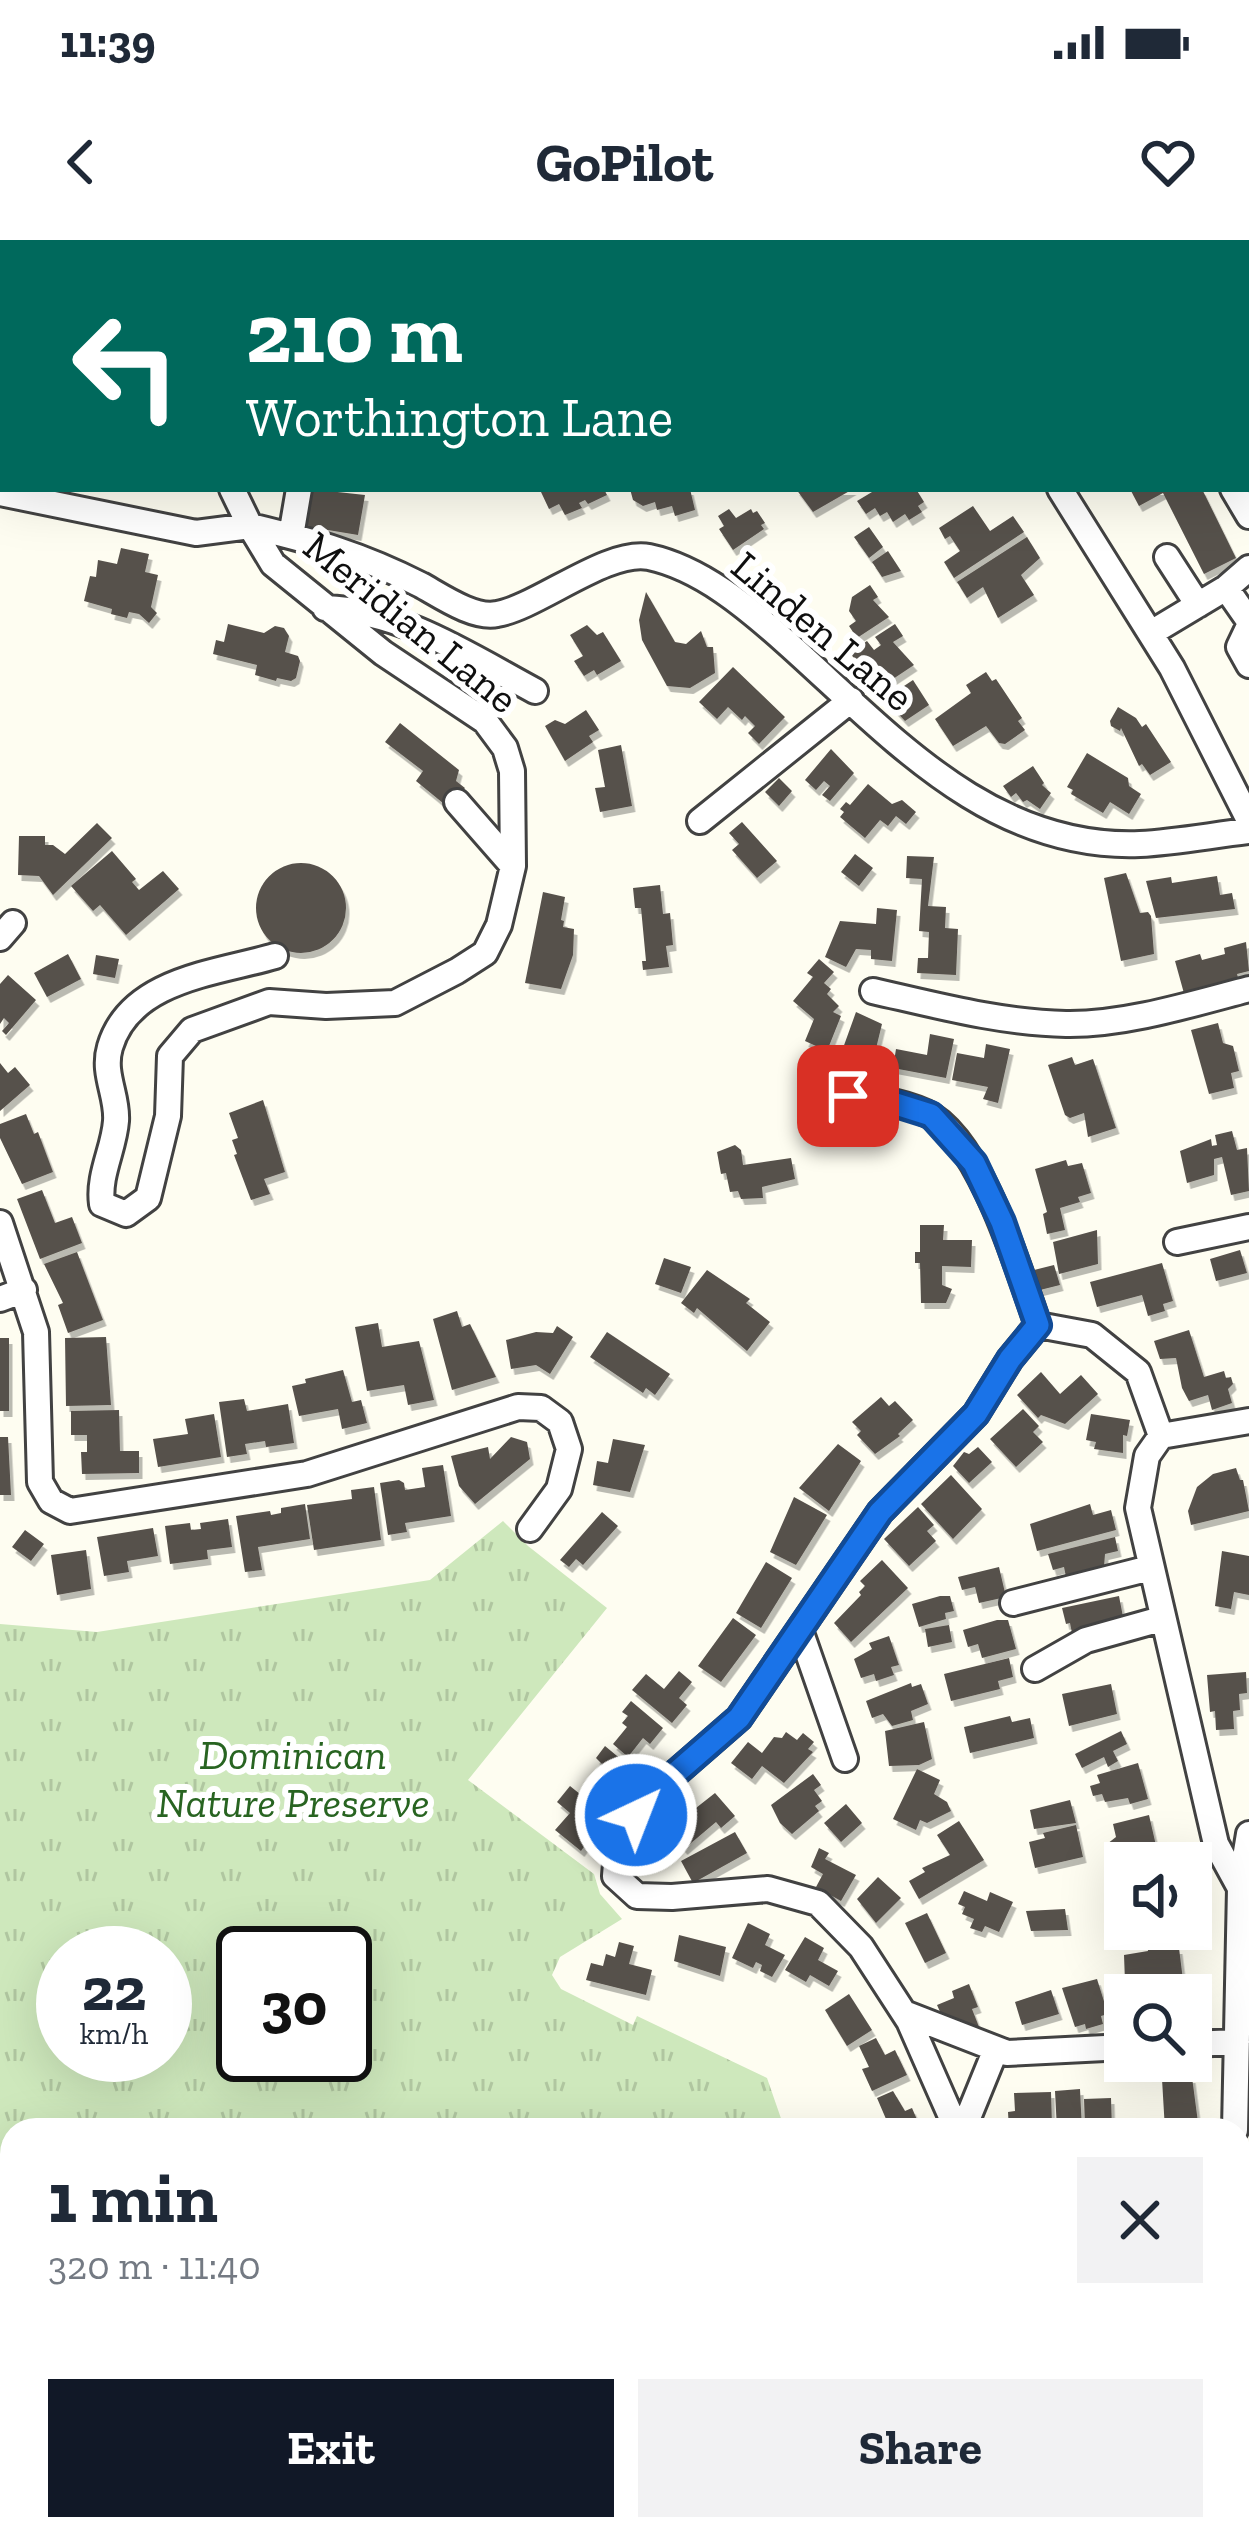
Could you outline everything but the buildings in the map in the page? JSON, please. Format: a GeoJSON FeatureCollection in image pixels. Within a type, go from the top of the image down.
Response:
{"type":"FeatureCollection","features":[{"type":"Feature","properties":{"kind":"street"},"geometry":{"type":"LineString","coordinates":[[233,492],[250,526]]}},
{"type":"Feature","properties":{"kind":"street"},"geometry":{"type":"LineString","coordinates":[[291,536],[298,492]]}},
{"type":"Feature","properties":{"kind":"street"},"geometry":{"type":"LineString","coordinates":[[1062,492],[1151,633],[1249,820]]}},
{"type":"Feature","properties":{"kind":"street","name":"Linden Lane"},"geometry":{"type":"LineString","coordinates":[[0,493],[196,533],[250,526],[342,548],[463,607],[494,616],[617,561],[649,557],[705,580],[754,613],[913,758],[949,785],[1027,826],[1061,836],[1140,844],[1249,831]]}},
{"type":"Feature","properties":{"kind":"street","name":"Meridian Lane"},"geometry":{"type":"LineString","coordinates":[[250,526],[273,564],[383,653],[485,722],[505,748],[512,771],[513,866],[499,925],[485,953],[395,1003],[269,1002],[191,1030],[170,1056],[168,1116],[148,1198],[126,1214],[102,1204],[100,1190],[117,1118],[106,1079],[110,1046],[132,1008],[171,984],[275,956]]}},
{"type":"Feature","properties":{"kind":"street"},"geometry":{"type":"LineString","coordinates":[[1167,557],[1198,605]]}},
{"type":"Feature","properties":{"kind":"street"},"geometry":{"type":"LineString","coordinates":[[1151,633],[1226,588],[1249,568]]}},
{"type":"Feature","properties":{"kind":"street"},"geometry":{"type":"LineString","coordinates":[[1226,588],[1249,623],[1239,647],[1249,665]]}},
{"type":"Feature","properties":{"kind":"street"},"geometry":{"type":"LineString","coordinates":[[326,608],[400,620],[535,691]]}},
{"type":"Feature","properties":{"kind":"street"},"geometry":{"type":"LineString","coordinates":[[700,821],[851,700]]}},
{"type":"Feature","properties":{"kind":"street"},"geometry":{"type":"LineString","coordinates":[[458,802],[513,866]]}},
{"type":"Feature","properties":{"kind":"street"},"geometry":{"type":"LineString","coordinates":[[873,991],[984,1014],[1067,1024],[1161,1012],[1249,989]]}},
{"type":"Feature","properties":{"kind":"street"},"geometry":{"type":"LineString","coordinates":[[815,1094],[880,1099],[931,1115],[974,1163],[1002,1222],[1038,1325]]}},
{"type":"Feature","properties":{"kind":"street"},"geometry":{"type":"LineString","coordinates":[[0,1223],[12,1295],[36,1332],[40,1482],[51,1501],[70,1510],[307,1474],[518,1407],[541,1408],[560,1422],[569,1449],[559,1489],[530,1529]]}},
{"type":"Feature","properties":{"kind":"street"},"geometry":{"type":"LineString","coordinates":[[1177,1242],[1249,1227]]}},
{"type":"Feature","properties":{"kind":"street"},"geometry":{"type":"LineString","coordinates":[[1038,1325],[1092,1335],[1138,1372],[1161,1436]]}},
{"type":"Feature","properties":{"kind":"street"},"geometry":{"type":"LineString","coordinates":[[954,2118],[904,2013],[861,1947],[818,1903],[768,1889],[637,1896],[615,1876],[618,1838],[654,1792],[739,1718],[880,1512],[976,1414],[1038,1325]]}},
{"type":"Feature","properties":{"kind":"street"},"geometry":{"type":"LineString","coordinates":[[1240,1888],[1216,1844],[1138,1508],[1147,1456],[1161,1436],[1249,1421]]}},
{"type":"Feature","properties":{"kind":"street"},"geometry":{"type":"LineString","coordinates":[[1012,1604],[1150,1568]]}},
{"type":"Feature","properties":{"kind":"street"},"geometry":{"type":"LineString","coordinates":[[1036,1669],[1086,1640],[1161,1619]]}},
{"type":"Feature","properties":{"kind":"street"},"geometry":{"type":"LineString","coordinates":[[800,1630],[845,1759]]}},
{"type":"Feature","properties":{"kind":"street"},"geometry":{"type":"LineString","coordinates":[[1235,2118],[1240,1888],[1249,1834]]}},
{"type":"Feature","properties":{"kind":"street"},"geometry":{"type":"LineString","coordinates":[[904,2013],[1007,2053],[1104,2048]]}},
{"type":"Feature","properties":{"kind":"street"},"geometry":{"type":"LineString","coordinates":[[1212,2043],[1237,2042]]}},
{"type":"Feature","properties":{"kind":"street"},"geometry":{"type":"LineString","coordinates":[[965,2118],[996,2049]]}},
{"type":"Feature","properties":{"kind":"green space","name":"Dominican Nature Preserve"},"geometry":{"type":"Polygon","coordinates":[[[503,1521],[607,1608],[468,1780],[594,1874],[600,1894],[622,1919],[560,1957],[552,1975],[561,1989],[633,2025],[637,2016],[767,2078],[781,2118],[0,2118],[0,1624],[97,1632],[430,1580],[503,1521]]]}},
{"type":"Feature","properties":{"kind":"route"},"geometry":{"type":"LineString","coordinates":[[636,1815],[654,1792],[739,1718],[880,1512],[976,1414],[1038,1325],[1002,1222],[974,1163],[931,1115],[880,1099],[848,1096]]}}]}
